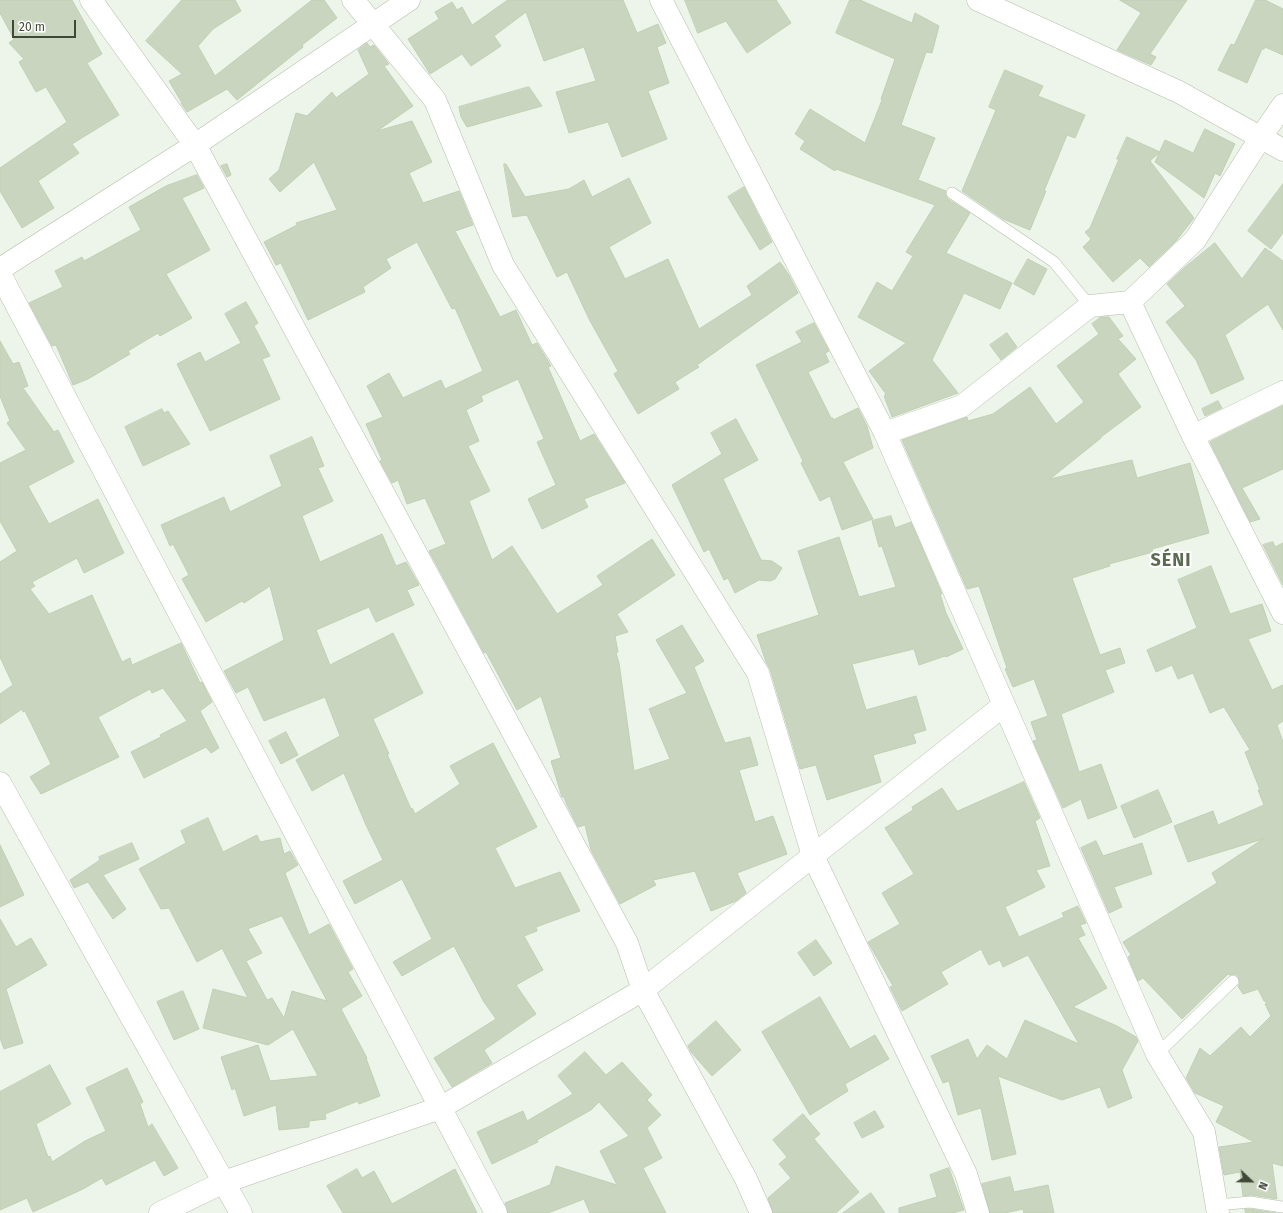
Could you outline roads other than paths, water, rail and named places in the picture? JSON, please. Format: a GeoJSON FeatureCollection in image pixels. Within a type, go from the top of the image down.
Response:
{"type":"FeatureCollection","features":[{"type":"Feature","properties":{"kind":"street"},"geometry":{"type":"LineString","coordinates":[[91,0],[195,146],[627,943],[644,990],[746,1179],[761,1213]]}},
{"type":"Feature","properties":{"kind":"street"},"geometry":{"type":"LineString","coordinates":[[353,0],[435,100],[503,265],[758,673],[813,856],[966,1174],[978,1213]]}},
{"type":"Feature","properties":{"kind":"street"},"geometry":{"type":"LineString","coordinates":[[0,269],[195,146],[409,0]]}},
{"type":"Feature","properties":{"kind":"street"},"geometry":{"type":"LineString","coordinates":[[661,0],[885,434],[1156,1054],[1204,1132],[1218,1209]]}},
{"type":"Feature","properties":{"kind":"street"},"geometry":{"type":"LineString","coordinates":[[978,0],[1179,92],[1283,150]]}},
{"type":"Feature","properties":{"kind":"street"},"geometry":{"type":"LineString","coordinates":[[885,434],[962,406],[1090,306],[1130,302],[1195,240],[1283,105]]}},
{"type":"Feature","properties":{"kind":"street"},"geometry":{"type":"LineString","coordinates":[[0,274],[496,1213]]}},
{"type":"Feature","properties":{"kind":"street"},"geometry":{"type":"LineString","coordinates":[[1130,302],[1193,436],[1283,613]]}},
{"type":"Feature","properties":{"kind":"street"},"geometry":{"type":"LineString","coordinates":[[1193,436],[1283,392]]}},
{"type":"Feature","properties":{"kind":"street"},"geometry":{"type":"LineString","coordinates":[[160,1213],[224,1182],[440,1108],[644,990],[1004,705]]}},
{"type":"Feature","properties":{"kind":"street"},"geometry":{"type":"LineString","coordinates":[[0,783],[241,1213]]}},
{"type":"Feature","properties":{"kind":"lane"},"geometry":{"type":"LineString","coordinates":[[952,193],[1054,262],[1090,306]]}},
{"type":"Feature","properties":{"kind":"lane"},"geometry":{"type":"LineString","coordinates":[[1156,1054],[1233,981]]}},
{"type":"Feature","properties":{"kind":"lane"},"geometry":{"type":"LineString","coordinates":[[1218,1209],[1250,1202],[1283,1207]]}},
{"type":"Feature","properties":{"kind":"district","name":"SÉNI"},"geometry":{"type":"Point","coordinates":[1171,561]}}]}
